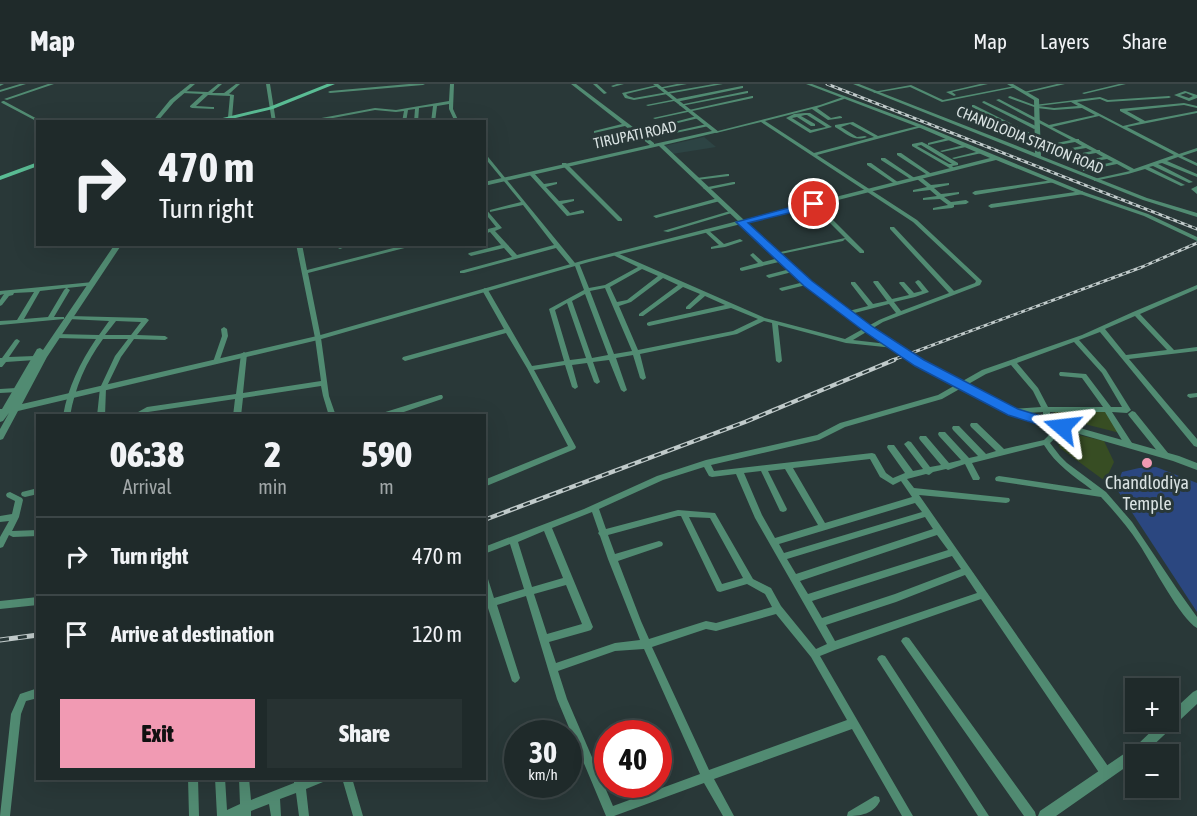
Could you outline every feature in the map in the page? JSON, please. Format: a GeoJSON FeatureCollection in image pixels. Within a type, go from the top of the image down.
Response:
{"type":"FeatureCollection","features":[{"type":"Feature","properties":{"kind":"main road"},"geometry":{"type":"LineString","coordinates":[[217,120],[272,110],[332,84]]}},
{"type":"Feature","properties":{"kind":"main road"},"geometry":{"type":"LineString","coordinates":[[230,120],[330,92],[344,84]]}},
{"type":"Feature","properties":{"kind":"main road"},"geometry":{"type":"LineString","coordinates":[[0,178],[36,165]]}},
{"type":"Feature","properties":{"kind":"street"},"geometry":{"type":"LineString","coordinates":[[0,91],[24,84]]}},
{"type":"Feature","properties":{"kind":"street"},"geometry":{"type":"LineString","coordinates":[[2,101],[52,84]]}},
{"type":"Feature","properties":{"kind":"street"},"geometry":{"type":"LineString","coordinates":[[156,120],[182,92],[193,84]]}},
{"type":"Feature","properties":{"kind":"street"},"geometry":{"type":"LineString","coordinates":[[212,108],[192,107],[220,84]]}},
{"type":"Feature","properties":{"kind":"street"},"geometry":{"type":"LineString","coordinates":[[226,94],[238,84]]}},
{"type":"Feature","properties":{"kind":"street"},"geometry":{"type":"LineString","coordinates":[[268,84],[274,120]]}},
{"type":"Feature","properties":{"kind":"street"},"geometry":{"type":"LineString","coordinates":[[330,92],[423,84]]}},
{"type":"Feature","properties":{"kind":"street"},"geometry":{"type":"LineString","coordinates":[[452,84],[452,114],[456,120]]}},
{"type":"Feature","properties":{"kind":"street"},"geometry":{"type":"LineString","coordinates":[[573,84],[652,144]]}},
{"type":"Feature","properties":{"kind":"street"},"geometry":{"type":"LineString","coordinates":[[595,84],[605,93]]}},
{"type":"Feature","properties":{"kind":"street"},"geometry":{"type":"LineString","coordinates":[[613,86],[622,84]]}},
{"type":"Feature","properties":{"kind":"street"},"geometry":{"type":"LineString","coordinates":[[685,84],[657,86],[624,93],[632,99],[721,84]]}},
{"type":"Feature","properties":{"kind":"street"},"geometry":{"type":"LineString","coordinates":[[808,84],[920,126],[1082,193],[1146,215],[1197,239]]}},
{"type":"Feature","properties":{"kind":"street","name":"CHANDLODIA STATION ROAD"},"geometry":{"type":"LineString","coordinates":[[855,84],[1154,203],[1197,215]]}},
{"type":"Feature","properties":{"kind":"street"},"geometry":{"type":"LineString","coordinates":[[942,94],[987,84]]}},
{"type":"Feature","properties":{"kind":"street"},"geometry":{"type":"LineString","coordinates":[[1044,84],[1051,87]]}},
{"type":"Feature","properties":{"kind":"street"},"geometry":{"type":"LineString","coordinates":[[1026,92],[1063,84]]}},
{"type":"Feature","properties":{"kind":"street"},"geometry":{"type":"LineString","coordinates":[[1084,93],[1124,84]]}},
{"type":"Feature","properties":{"kind":"street"},"geometry":{"type":"LineString","coordinates":[[875,92],[911,86],[942,101],[1012,85],[1036,99],[1038,156]]}},
{"type":"Feature","properties":{"kind":"street","name":"TIRUPATI ROAD"},"geometry":{"type":"LineString","coordinates":[[657,86],[716,132]]}},
{"type":"Feature","properties":{"kind":"street"},"geometry":{"type":"LineString","coordinates":[[700,86],[710,94]]}},
{"type":"Feature","properties":{"kind":"street"},"geometry":{"type":"LineString","coordinates":[[648,105],[742,87]]}},
{"type":"Feature","properties":{"kind":"street"},"geometry":{"type":"LineString","coordinates":[[182,92],[226,94],[233,97],[230,117]]}},
{"type":"Feature","properties":{"kind":"street"},"geometry":{"type":"LineString","coordinates":[[681,105],[747,92]]}},
{"type":"Feature","properties":{"kind":"street"},"geometry":{"type":"LineString","coordinates":[[948,92],[954,95]]}},
{"type":"Feature","properties":{"kind":"street"},"geometry":{"type":"LineString","coordinates":[[1197,96],[1186,92],[1176,95],[1197,107]]}},
{"type":"Feature","properties":{"kind":"street"},"geometry":{"type":"LineString","coordinates":[[202,108],[218,94]]}},
{"type":"Feature","properties":{"kind":"street"},"geometry":{"type":"LineString","coordinates":[[1190,101],[1197,96]]}},
{"type":"Feature","properties":{"kind":"street"},"geometry":{"type":"LineString","coordinates":[[655,118],[752,97]]}},
{"type":"Feature","properties":{"kind":"street"},"geometry":{"type":"LineString","coordinates":[[1010,97],[1056,111],[1083,106]]}},
{"type":"Feature","properties":{"kind":"street"},"geometry":{"type":"LineString","coordinates":[[1036,106],[1100,98],[1107,101],[1169,97]]}},
{"type":"Feature","properties":{"kind":"street"},"geometry":{"type":"LineString","coordinates":[[716,132],[796,114],[807,114],[830,127],[811,132],[788,118],[796,114],[843,98]]}},
{"type":"Feature","properties":{"kind":"street"},"geometry":{"type":"LineString","coordinates":[[998,100],[1134,171]]}},
{"type":"Feature","properties":{"kind":"street"},"geometry":{"type":"LineString","coordinates":[[2,101],[37,120]]}},
{"type":"Feature","properties":{"kind":"street"},"geometry":{"type":"LineString","coordinates":[[1072,101],[1197,165]]}},
{"type":"Feature","properties":{"kind":"street"},"geometry":{"type":"LineString","coordinates":[[1145,123],[1122,110],[1197,101]]}},
{"type":"Feature","properties":{"kind":"street"},"geometry":{"type":"LineString","coordinates":[[313,120],[375,109],[396,111],[451,102]]}},
{"type":"Feature","properties":{"kind":"street"},"geometry":{"type":"LineString","coordinates":[[984,102],[1036,128]]}},
{"type":"Feature","properties":{"kind":"street"},"geometry":{"type":"LineString","coordinates":[[433,120],[435,105]]}},
{"type":"Feature","properties":{"kind":"street"},"geometry":{"type":"LineString","coordinates":[[973,106],[1036,137]]}},
{"type":"Feature","properties":{"kind":"street"},"geometry":{"type":"LineString","coordinates":[[416,120],[417,108]]}},
{"type":"Feature","properties":{"kind":"street"},"geometry":{"type":"LineString","coordinates":[[813,108],[830,118],[840,117]]}},
{"type":"Feature","properties":{"kind":"street"},"geometry":{"type":"LineString","coordinates":[[404,120],[406,110]]}},
{"type":"Feature","properties":{"kind":"street"},"geometry":{"type":"LineString","coordinates":[[1123,127],[1197,112]]}},
{"type":"Feature","properties":{"kind":"street"},"geometry":{"type":"LineString","coordinates":[[796,114],[813,125]]}},
{"type":"Feature","properties":{"kind":"street"},"geometry":{"type":"LineString","coordinates":[[1049,126],[1099,115]]}},
{"type":"Feature","properties":{"kind":"street"},"geometry":{"type":"LineString","coordinates":[[665,124],[697,117]]}},
{"type":"Feature","properties":{"kind":"street"},"geometry":{"type":"LineString","coordinates":[[762,121],[870,190],[930,233],[979,281],[978,284],[881,321],[869,330],[846,341]]}},
{"type":"Feature","properties":{"kind":"street"},"geometry":{"type":"LineString","coordinates":[[802,128],[822,123]]}},
{"type":"Feature","properties":{"kind":"street"},"geometry":{"type":"LineString","coordinates":[[852,123],[875,136],[857,138],[837,126],[852,123]]}},
{"type":"Feature","properties":{"kind":"street"},"geometry":{"type":"LineString","coordinates":[[596,132],[626,124]]}},
{"type":"Feature","properties":{"kind":"street"},"geometry":{"type":"LineString","coordinates":[[656,136],[707,125]]}},
{"type":"Feature","properties":{"kind":"street"},"geometry":{"type":"LineString","coordinates":[[815,154],[875,136],[920,126]]}},
{"type":"Feature","properties":{"kind":"street","name":"TIRUPATI ROAD"},"geometry":{"type":"LineString","coordinates":[[486,184],[652,144],[716,132]]}},
{"type":"Feature","properties":{"kind":"street"},"geometry":{"type":"LineString","coordinates":[[930,144],[948,139]]}},
{"type":"Feature","properties":{"kind":"street"},"geometry":{"type":"LineString","coordinates":[[1049,146],[1077,140]]}},
{"type":"Feature","properties":{"kind":"street"},"geometry":{"type":"LineString","coordinates":[[1,414],[68,396],[318,338],[575,265],[931,175],[949,168],[956,164],[922,143],[914,145],[949,168]]}},
{"type":"Feature","properties":{"kind":"street"},"geometry":{"type":"LineString","coordinates":[[660,144],[808,283],[869,330],[922,363],[1013,412],[1166,455],[1197,467]]}},
{"type":"Feature","properties":{"kind":"street"},"geometry":{"type":"LineString","coordinates":[[942,151],[964,146]]}},
{"type":"Feature","properties":{"kind":"street"},"geometry":{"type":"LineString","coordinates":[[1058,152],[1087,146]]}},
{"type":"Feature","properties":{"kind":"street"},"geometry":{"type":"LineString","coordinates":[[911,148],[949,168],[996,158]]}},
{"type":"Feature","properties":{"kind":"street"},"geometry":{"type":"LineString","coordinates":[[1096,180],[1134,171],[1197,149]]}},
{"type":"Feature","properties":{"kind":"street"},"geometry":{"type":"LineString","coordinates":[[1065,158],[1098,151]]}},
{"type":"Feature","properties":{"kind":"street"},"geometry":{"type":"LineString","coordinates":[[954,158],[980,152]]}},
{"type":"Feature","properties":{"kind":"street"},"geometry":{"type":"LineString","coordinates":[[1190,152],[1197,155]]}},
{"type":"Feature","properties":{"kind":"street"},"geometry":{"type":"LineString","coordinates":[[899,154],[931,175]]}},
{"type":"Feature","properties":{"kind":"street"},"geometry":{"type":"LineString","coordinates":[[486,155],[557,246],[575,265],[588,291],[624,390]]}},
{"type":"Feature","properties":{"kind":"street"},"geometry":{"type":"LineString","coordinates":[[1075,164],[1108,157]]}},
{"type":"Feature","properties":{"kind":"street"},"geometry":{"type":"LineString","coordinates":[[883,159],[916,178],[949,204],[966,202]]}},
{"type":"Feature","properties":{"kind":"street"},"geometry":{"type":"LineString","coordinates":[[1162,161],[1196,179]]}},
{"type":"Feature","properties":{"kind":"street"},"geometry":{"type":"LineString","coordinates":[[1085,170],[1118,162]]}},
{"type":"Feature","properties":{"kind":"street"},"geometry":{"type":"LineString","coordinates":[[564,164],[620,220]]}},
{"type":"Feature","properties":{"kind":"street"},"geometry":{"type":"LineString","coordinates":[[869,164],[897,183]]}},
{"type":"Feature","properties":{"kind":"street"},"geometry":{"type":"LineString","coordinates":[[1153,164],[1196,179]]}},
{"type":"Feature","properties":{"kind":"street"},"geometry":{"type":"LineString","coordinates":[[1145,167],[1181,186],[1196,179]]}},
{"type":"Feature","properties":{"kind":"street"},"geometry":{"type":"LineString","coordinates":[[531,173],[569,215],[582,212]]}},
{"type":"Feature","properties":{"kind":"street"},"geometry":{"type":"LineString","coordinates":[[697,179],[727,175]]}},
{"type":"Feature","properties":{"kind":"street"},"geometry":{"type":"LineString","coordinates":[[975,193],[1053,181]]}},
{"type":"Feature","properties":{"kind":"street"},"geometry":{"type":"LineString","coordinates":[[543,186],[555,183]]}},
{"type":"Feature","properties":{"kind":"street"},"geometry":{"type":"LineString","coordinates":[[706,188],[733,183]]}},
{"type":"Feature","properties":{"kind":"street"},"geometry":{"type":"LineString","coordinates":[[915,191],[947,184]]}},
{"type":"Feature","properties":{"kind":"street"},"geometry":{"type":"LineString","coordinates":[[925,199],[957,193]]}},
{"type":"Feature","properties":{"kind":"street"},"geometry":{"type":"LineString","coordinates":[[991,206],[1082,193]]}},
{"type":"Feature","properties":{"kind":"street"},"geometry":{"type":"LineString","coordinates":[[559,203],[572,200]]}},
{"type":"Feature","properties":{"kind":"street"},"geometry":{"type":"LineString","coordinates":[[656,216],[718,200]]}},
{"type":"Feature","properties":{"kind":"street"},"geometry":{"type":"LineString","coordinates":[[488,231],[499,228],[487,210],[524,203]]}},
{"type":"Feature","properties":{"kind":"street"},"geometry":{"type":"LineString","coordinates":[[814,204],[862,252]]}},
{"type":"Feature","properties":{"kind":"street"},"geometry":{"type":"LineString","coordinates":[[935,209],[951,206],[949,204]]}},
{"type":"Feature","properties":{"kind":"street"},"geometry":{"type":"LineString","coordinates":[[666,231],[732,212]]}},
{"type":"Feature","properties":{"kind":"street"},"geometry":{"type":"LineString","coordinates":[[892,228],[953,294]]}},
{"type":"Feature","properties":{"kind":"street"},"geometry":{"type":"LineString","coordinates":[[488,231],[515,257]]}},
{"type":"Feature","properties":{"kind":"street"},"geometry":{"type":"LineString","coordinates":[[707,231],[723,246]]}},
{"type":"Feature","properties":{"kind":"street"},"geometry":{"type":"LineString","coordinates":[[742,269],[843,239]]}},
{"type":"Feature","properties":{"kind":"street"},"geometry":{"type":"LineString","coordinates":[[713,248],[740,242]]}},
{"type":"Feature","properties":{"kind":"street"},"geometry":{"type":"LineString","coordinates":[[1,414],[35,358],[66,318],[111,246]]}},
{"type":"Feature","properties":{"kind":"street"},"geometry":{"type":"LineString","coordinates":[[2,294],[66,290],[87,286],[117,246]]}},
{"type":"Feature","properties":{"kind":"street"},"geometry":{"type":"LineString","coordinates":[[299,246],[318,338],[324,383],[332,414]]}},
{"type":"Feature","properties":{"kind":"street"},"geometry":{"type":"LineString","coordinates":[[304,272],[410,246]]}},
{"type":"Feature","properties":{"kind":"street"},"geometry":{"type":"LineString","coordinates":[[471,254],[505,246]]}},
{"type":"Feature","properties":{"kind":"street"},"geometry":{"type":"LineString","coordinates":[[462,272],[557,246]]}},
{"type":"Feature","properties":{"kind":"street"},"geometry":{"type":"LineString","coordinates":[[617,255],[763,319],[846,341],[896,347]]}},
{"type":"Feature","properties":{"kind":"street"},"geometry":{"type":"LineString","coordinates":[[753,255],[762,264]]}},
{"type":"Feature","properties":{"kind":"street"},"geometry":{"type":"LineString","coordinates":[[575,387],[552,309],[588,291],[607,286],[642,267]]}},
{"type":"Feature","properties":{"kind":"street"},"geometry":{"type":"LineString","coordinates":[[769,276],[794,270]]}},
{"type":"Feature","properties":{"kind":"street"},"geometry":{"type":"LineString","coordinates":[[615,305],[629,301],[662,276]]}},
{"type":"Feature","properties":{"kind":"street"},"geometry":{"type":"LineString","coordinates":[[876,282],[900,314]]}},
{"type":"Feature","properties":{"kind":"street"},"geometry":{"type":"LineString","coordinates":[[847,313],[926,292],[918,282]]}},
{"type":"Feature","properties":{"kind":"street"},"geometry":{"type":"LineString","coordinates":[[782,289],[808,283]]}},
{"type":"Feature","properties":{"kind":"street"},"geometry":{"type":"LineString","coordinates":[[853,283],[872,307]]}},
{"type":"Feature","properties":{"kind":"street"},"geometry":{"type":"LineString","coordinates":[[902,283],[913,296]]}},
{"type":"Feature","properties":{"kind":"street"},"geometry":{"type":"LineString","coordinates":[[641,315],[682,285]]}},
{"type":"Feature","properties":{"kind":"street"},"geometry":{"type":"LineString","coordinates":[[2,294],[87,286]]}},
{"type":"Feature","properties":{"kind":"street"},"geometry":{"type":"LineString","coordinates":[[607,286],[636,352],[643,378]]}},
{"type":"Feature","properties":{"kind":"street"},"geometry":{"type":"LineString","coordinates":[[486,550],[594,508],[660,478],[706,463],[819,437],[843,425],[940,397],[984,372],[1101,329],[1197,287]]}},
{"type":"Feature","properties":{"kind":"street"},"geometry":{"type":"LineString","coordinates":[[50,319],[66,290]]}},
{"type":"Feature","properties":{"kind":"street"},"geometry":{"type":"LineString","coordinates":[[485,290],[572,447],[486,483]]}},
{"type":"Feature","properties":{"kind":"street"},"geometry":{"type":"LineString","coordinates":[[19,322],[37,291]]}},
{"type":"Feature","properties":{"kind":"street"},"geometry":{"type":"LineString","coordinates":[[0,304],[2,294]]}},
{"type":"Feature","properties":{"kind":"street"},"geometry":{"type":"LineString","coordinates":[[688,308],[704,294]]}},
{"type":"Feature","properties":{"kind":"street"},"geometry":{"type":"LineString","coordinates":[[569,300],[597,381]]}},
{"type":"Feature","properties":{"kind":"street"},"geometry":{"type":"LineString","coordinates":[[650,324],[731,306]]}},
{"type":"Feature","properties":{"kind":"street"},"geometry":{"type":"LineString","coordinates":[[1135,313],[1172,352]]}},
{"type":"Feature","properties":{"kind":"street"},"geometry":{"type":"LineString","coordinates":[[0,437],[66,318]]}},
{"type":"Feature","properties":{"kind":"street"},"geometry":{"type":"LineString","coordinates":[[0,323],[66,318],[146,320],[118,356],[103,388],[101,414]]}},
{"type":"Feature","properties":{"kind":"street"},"geometry":{"type":"LineString","coordinates":[[530,368],[612,357],[735,333],[763,319]]}},
{"type":"Feature","properties":{"kind":"street"},"geometry":{"type":"LineString","coordinates":[[66,414],[68,396],[81,365],[114,320]]}},
{"type":"Feature","properties":{"kind":"street"},"geometry":{"type":"LineString","coordinates":[[775,322],[779,361]]}},
{"type":"Feature","properties":{"kind":"street"},"geometry":{"type":"LineString","coordinates":[[216,362],[225,336],[224,329]]}},
{"type":"Feature","properties":{"kind":"street"},"geometry":{"type":"LineString","coordinates":[[1101,329],[1197,444]]}},
{"type":"Feature","properties":{"kind":"street"},"geometry":{"type":"LineString","coordinates":[[405,359],[508,330]]}},
{"type":"Feature","properties":{"kind":"street"},"geometry":{"type":"LineString","coordinates":[[57,336],[165,338]]}},
{"type":"Feature","properties":{"kind":"street"},"geometry":{"type":"LineString","coordinates":[[1013,412],[1127,410],[1104,372],[1075,339]]}},
{"type":"Feature","properties":{"kind":"street"},"geometry":{"type":"LineString","coordinates":[[1,362],[17,341]]}},
{"type":"Feature","properties":{"kind":"street"},"geometry":{"type":"LineString","coordinates":[[1125,357],[1197,349]]}},
{"type":"Feature","properties":{"kind":"street"},"geometry":{"type":"LineString","coordinates":[[237,414],[244,354]]}},
{"type":"Feature","properties":{"kind":"street"},"geometry":{"type":"LineString","coordinates":[[1,362],[35,358]]}},
{"type":"Feature","properties":{"kind":"street"},"geometry":{"type":"LineString","coordinates":[[1013,362],[1036,390],[1048,410],[1047,422]]}},
{"type":"Feature","properties":{"kind":"street"},"geometry":{"type":"LineString","coordinates":[[1062,374],[1084,376],[1129,445]]}},
{"type":"Feature","properties":{"kind":"street"},"geometry":{"type":"LineString","coordinates":[[138,414],[147,410],[324,383]]}},
{"type":"Feature","properties":{"kind":"street"},"geometry":{"type":"LineString","coordinates":[[0,391],[16,390]]}},
{"type":"Feature","properties":{"kind":"street"},"geometry":{"type":"LineString","coordinates":[[388,414],[440,397]]}},
{"type":"Feature","properties":{"kind":"street"},"geometry":{"type":"LineString","coordinates":[[1132,414],[1166,455]]}},
{"type":"Feature","properties":{"kind":"street"},"geometry":{"type":"LineString","coordinates":[[974,424],[1002,452]]}},
{"type":"Feature","properties":{"kind":"street"},"geometry":{"type":"LineString","coordinates":[[706,463],[712,474],[872,456],[887,480],[893,482],[907,476],[1046,442],[1062,427]]}},
{"type":"Feature","properties":{"kind":"street"},"geometry":{"type":"LineString","coordinates":[[956,428],[984,457]]}},
{"type":"Feature","properties":{"kind":"street"},"geometry":{"type":"LineString","coordinates":[[942,434],[968,462],[976,478]]}},
{"type":"Feature","properties":{"kind":"street"},"geometry":{"type":"LineString","coordinates":[[923,438],[948,467]]}},
{"type":"Feature","properties":{"kind":"street"},"geometry":{"type":"LineString","coordinates":[[1046,442],[1052,454],[1103,494],[1132,529],[1197,624]]}},
{"type":"Feature","properties":{"kind":"street"},"geometry":{"type":"LineString","coordinates":[[908,444],[929,472]]}},
{"type":"Feature","properties":{"kind":"street"},"geometry":{"type":"LineString","coordinates":[[891,447],[907,476],[911,490],[926,513],[1106,773]]}},
{"type":"Feature","properties":{"kind":"street"},"geometry":{"type":"LineString","coordinates":[[787,465],[823,527]]}},
{"type":"Feature","properties":{"kind":"street"},"geometry":{"type":"LineString","coordinates":[[763,468],[783,509]]}},
{"type":"Feature","properties":{"kind":"street"},"geometry":{"type":"LineString","coordinates":[[739,471],[758,516],[833,646]]}},
{"type":"Feature","properties":{"kind":"street"},"geometry":{"type":"LineString","coordinates":[[999,479],[1103,494]]}},
{"type":"Feature","properties":{"kind":"street"},"geometry":{"type":"LineString","coordinates":[[911,490],[1006,500]]}},
{"type":"Feature","properties":{"kind":"street"},"geometry":{"type":"LineString","coordinates":[[25,494],[36,491]]}},
{"type":"Feature","properties":{"kind":"street"},"geometry":{"type":"LineString","coordinates":[[0,546],[15,517],[19,500],[10,495]]}},
{"type":"Feature","properties":{"kind":"street"},"geometry":{"type":"LineString","coordinates":[[774,542],[917,499]]}},
{"type":"Feature","properties":{"kind":"street"},"geometry":{"type":"LineString","coordinates":[[594,508],[647,644],[707,777],[729,816]]}},
{"type":"Feature","properties":{"kind":"street"},"geometry":{"type":"LineString","coordinates":[[602,533],[663,516],[683,513],[712,514],[748,580],[768,591],[778,609],[814,654],[908,816]]}},
{"type":"Feature","properties":{"kind":"street"},"geometry":{"type":"LineString","coordinates":[[683,513],[720,588],[748,580]]}},
{"type":"Feature","properties":{"kind":"street"},"geometry":{"type":"LineString","coordinates":[[781,557],[926,513]]}},
{"type":"Feature","properties":{"kind":"street"},"geometry":{"type":"LineString","coordinates":[[0,519],[15,517]]}},
{"type":"Feature","properties":{"kind":"street"},"geometry":{"type":"LineString","coordinates":[[544,639],[588,627],[546,527]]}},
{"type":"Feature","properties":{"kind":"street"},"geometry":{"type":"LineString","coordinates":[[794,579],[938,531]]}},
{"type":"Feature","properties":{"kind":"street"},"geometry":{"type":"LineString","coordinates":[[13,534],[36,533]]}},
{"type":"Feature","properties":{"kind":"street"},"geometry":{"type":"LineString","coordinates":[[513,540],[562,699],[610,812],[854,723]]}},
{"type":"Feature","properties":{"kind":"street"},"geometry":{"type":"LineString","coordinates":[[612,559],[658,544]]}},
{"type":"Feature","properties":{"kind":"street"},"geometry":{"type":"LineString","coordinates":[[806,599],[954,552]]}},
{"type":"Feature","properties":{"kind":"street"},"geometry":{"type":"LineString","coordinates":[[819,623],[896,598],[966,571]]}},
{"type":"Feature","properties":{"kind":"street"},"geometry":{"type":"LineString","coordinates":[[516,678],[488,604],[568,580]]}},
{"type":"Feature","properties":{"kind":"street"},"geometry":{"type":"LineString","coordinates":[[814,654],[983,595]]}},
{"type":"Feature","properties":{"kind":"street"},"geometry":{"type":"LineString","coordinates":[[0,604],[36,601]]}},
{"type":"Feature","properties":{"kind":"street"},"geometry":{"type":"LineString","coordinates":[[553,668],[615,647],[647,644],[706,626],[716,627],[778,609]]}},
{"type":"Feature","properties":{"kind":"street"},"geometry":{"type":"LineString","coordinates":[[906,641],[1031,816]]}},
{"type":"Feature","properties":{"kind":"street"},"geometry":{"type":"LineString","coordinates":[[882,659],[984,816]]}},
{"type":"Feature","properties":{"kind":"street"},"geometry":{"type":"LineString","coordinates":[[5,816],[16,714],[23,697],[36,694]]}},
{"type":"Feature","properties":{"kind":"street"},"geometry":{"type":"LineString","coordinates":[[1045,816],[1141,749],[1197,696]]}},
{"type":"Feature","properties":{"kind":"street"},"geometry":{"type":"LineString","coordinates":[[193,780],[194,816]]}},
{"type":"Feature","properties":{"kind":"street"},"geometry":{"type":"LineString","coordinates":[[220,780],[223,816],[245,812],[299,782],[304,816]]}},
{"type":"Feature","properties":{"kind":"street"},"geometry":{"type":"LineString","coordinates":[[244,780],[245,812]]}},
{"type":"Feature","properties":{"kind":"street"},"geometry":{"type":"LineString","coordinates":[[348,780],[358,816]]}},
{"type":"Feature","properties":{"kind":"street"},"geometry":{"type":"LineString","coordinates":[[274,797],[276,816]]}},
{"type":"Feature","properties":{"kind":"street"},"geometry":{"type":"LineString","coordinates":[[852,816],[875,801]]}},
{"type":"Feature","properties":{"kind":"shaded area"},"geometry":{"type":"Polygon","coordinates":[[[704,137],[716,147],[672,154],[664,146],[704,137]]]}},
{"type":"Feature","properties":{"kind":"green space"},"geometry":{"type":"Polygon","coordinates":[[[1052,410],[1107,412],[1120,433],[1057,417],[1052,410]]]}},
{"type":"Feature","properties":{"kind":"green space"},"geometry":{"type":"Polygon","coordinates":[[[1066,432],[1104,441],[1114,462],[1105,481],[1060,448],[1057,440],[1066,432]]]}},
{"type":"Feature","properties":{"kind":"water"},"geometry":{"type":"Polygon","coordinates":[[[1156,467],[1197,483],[1197,612],[1116,488],[1122,472],[1156,467]]]}},
{"type":"Feature","properties":{"kind":"railway"},"geometry":{"type":"LineString","coordinates":[[827,84],[1197,229]]}},
{"type":"Feature","properties":{"kind":"railway"},"geometry":{"type":"LineString","coordinates":[[890,361],[1142,267],[1197,243]]}},
{"type":"Feature","properties":{"kind":"railway"},"geometry":{"type":"LineString","coordinates":[[486,519],[745,422],[894,360]]}},
{"type":"Feature","properties":{"kind":"railway"},"geometry":{"type":"LineString","coordinates":[[0,640],[36,635]]}},
{"type":"Feature","properties":{"kind":"place","name":"Chandlodiya Temple"},"geometry":{"type":"Point","coordinates":[1147,463]}},
{"type":"Feature","properties":{"kind":"route"},"geometry":{"type":"LineString","coordinates":[[814,204],[741,222],[808,283],[869,330],[919,363],[1013,412],[1062,427]]}}]}
